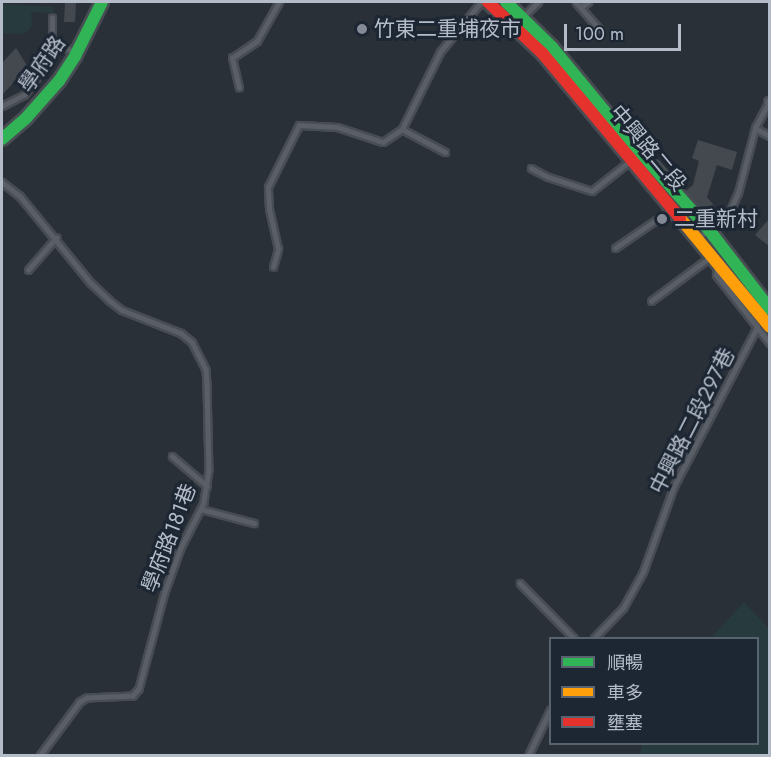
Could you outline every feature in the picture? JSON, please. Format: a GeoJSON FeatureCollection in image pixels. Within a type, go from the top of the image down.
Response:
{"type":"FeatureCollection","features":[{"type":"Feature","properties":{"kind":"main road","name":"學府路"},"geometry":{"type":"LineString","coordinates":[[2,139],[45,99],[77,53],[99,2]]}},
{"type":"Feature","properties":{"kind":"main road","name":"中興路二段"},"geometry":{"type":"LineString","coordinates":[[488,2],[543,54],[613,129],[678,205],[697,238],[763,327]]}},
{"type":"Feature","properties":{"kind":"main road","name":"中興路二段"},"geometry":{"type":"LineString","coordinates":[[506,2],[552,47],[613,129],[632,159],[678,205],[709,230],[770,309]]}},
{"type":"Feature","properties":{"kind":"lane"},"geometry":{"type":"LineString","coordinates":[[238,88],[232,58],[257,41],[279,2]]}},
{"type":"Feature","properties":{"kind":"lane"},"geometry":{"type":"LineString","coordinates":[[273,267],[278,249],[269,210],[268,187],[299,125],[337,127],[383,142],[402,129],[440,52],[481,2]]}},
{"type":"Feature","properties":{"kind":"lane"},"geometry":{"type":"LineString","coordinates":[[515,27],[538,2]]}},
{"type":"Feature","properties":{"kind":"lane"},"geometry":{"type":"LineString","coordinates":[[576,2],[599,28]]}},
{"type":"Feature","properties":{"kind":"lane"},"geometry":{"type":"LineString","coordinates":[[581,7],[588,2]]}},
{"type":"Feature","properties":{"kind":"lane"},"geometry":{"type":"LineString","coordinates":[[2,106],[24,95],[49,61],[52,46],[52,18]]}},
{"type":"Feature","properties":{"kind":"lane"},"geometry":{"type":"LineString","coordinates":[[52,46],[63,46],[77,53]]}},
{"type":"Feature","properties":{"kind":"lane"},"geometry":{"type":"LineString","coordinates":[[697,238],[728,216],[738,193],[755,128],[769,102]]}},
{"type":"Feature","properties":{"kind":"lane"},"geometry":{"type":"LineString","coordinates":[[755,128],[770,136]]}},
{"type":"Feature","properties":{"kind":"lane"},"geometry":{"type":"LineString","coordinates":[[402,129],[445,152]]}},
{"type":"Feature","properties":{"kind":"lane"},"geometry":{"type":"LineString","coordinates":[[531,168],[548,177],[592,191],[632,159]]}},
{"type":"Feature","properties":{"kind":"lane","name":"學府路181巷"},"geometry":{"type":"LineString","coordinates":[[2,182],[20,196],[56,237],[91,283],[122,310],[181,333],[192,342],[206,370],[207,385],[207,486],[201,509],[181,548],[165,592],[139,689],[134,696],[87,698],[80,702],[40,756]]}},
{"type":"Feature","properties":{"kind":"lane"},"geometry":{"type":"LineString","coordinates":[[615,248],[678,205]]}},
{"type":"Feature","properties":{"kind":"lane"},"geometry":{"type":"LineString","coordinates":[[28,270],[56,237]]}},
{"type":"Feature","properties":{"kind":"lane"},"geometry":{"type":"LineString","coordinates":[[651,302],[714,260],[729,256]]}},
{"type":"Feature","properties":{"kind":"lane"},"geometry":{"type":"LineString","coordinates":[[763,327],[770,343]]}},
{"type":"Feature","properties":{"kind":"lane","name":"中興路二段297巷"},"geometry":{"type":"LineString","coordinates":[[596,637],[623,608],[643,572],[674,486],[763,327]]}},
{"type":"Feature","properties":{"kind":"lane"},"geometry":{"type":"LineString","coordinates":[[172,456],[207,486]]}},
{"type":"Feature","properties":{"kind":"lane"},"geometry":{"type":"LineString","coordinates":[[201,509],[254,523]]}},
{"type":"Feature","properties":{"kind":"lane"},"geometry":{"type":"LineString","coordinates":[[520,583],[572,637]]}},
{"type":"Feature","properties":{"kind":"lane"},"geometry":{"type":"LineString","coordinates":[[528,756],[549,712]]}},
{"type":"Feature","properties":{"kind":"green space"},"geometry":{"type":"Polygon","coordinates":[[[2,4],[53,7],[53,13],[31,12],[32,25],[29,30],[23,34],[2,33],[2,4]]]}},
{"type":"Feature","properties":{"kind":"green space"},"geometry":{"type":"Polygon","coordinates":[[[744,602],[769,629],[769,755],[640,755],[642,745],[759,745],[759,637],[712,637],[744,602]]]}},
{"type":"Feature","properties":{"kind":"building"},"geometry":{"type":"Polygon","coordinates":[[[65,2],[76,2],[75,22],[64,22],[65,2]]]}},
{"type":"Feature","properties":{"kind":"building"},"geometry":{"type":"Polygon","coordinates":[[[16,48],[28,67],[2,95],[2,63],[16,48]]]}},
{"type":"Feature","properties":{"kind":"building"},"geometry":{"type":"Polygon","coordinates":[[[698,140],[737,152],[732,170],[717,165],[707,197],[717,209],[701,221],[680,196],[693,185],[699,161],[692,158],[698,140]]]}},
{"type":"Feature","properties":{"kind":"building"},"geometry":{"type":"Polygon","coordinates":[[[770,218],[770,247],[755,235],[770,218]]]}},
{"type":"Feature","properties":{"kind":"traffic: fast"},"geometry":{"type":"LineString","coordinates":[[2,139],[27,117],[59,81],[75,56],[102,2]]}},
{"type":"Feature","properties":{"kind":"traffic: fast"},"geometry":{"type":"LineString","coordinates":[[506,2],[552,47],[617,126],[709,230],[770,309]]}},
{"type":"Feature","properties":{"kind":"traffic: slow"},"geometry":{"type":"LineString","coordinates":[[680,218],[770,327]]}},
{"type":"Feature","properties":{"kind":"traffic: jam"},"geometry":{"type":"LineString","coordinates":[[488,2],[543,54],[680,218]]}},
{"type":"Feature","properties":{"kind":"place","name":"竹東二重埔夜市"},"geometry":{"type":"Point","coordinates":[362,29]}},
{"type":"Feature","properties":{"kind":"place","name":"二重新村"},"geometry":{"type":"Point","coordinates":[662,219]}}]}
